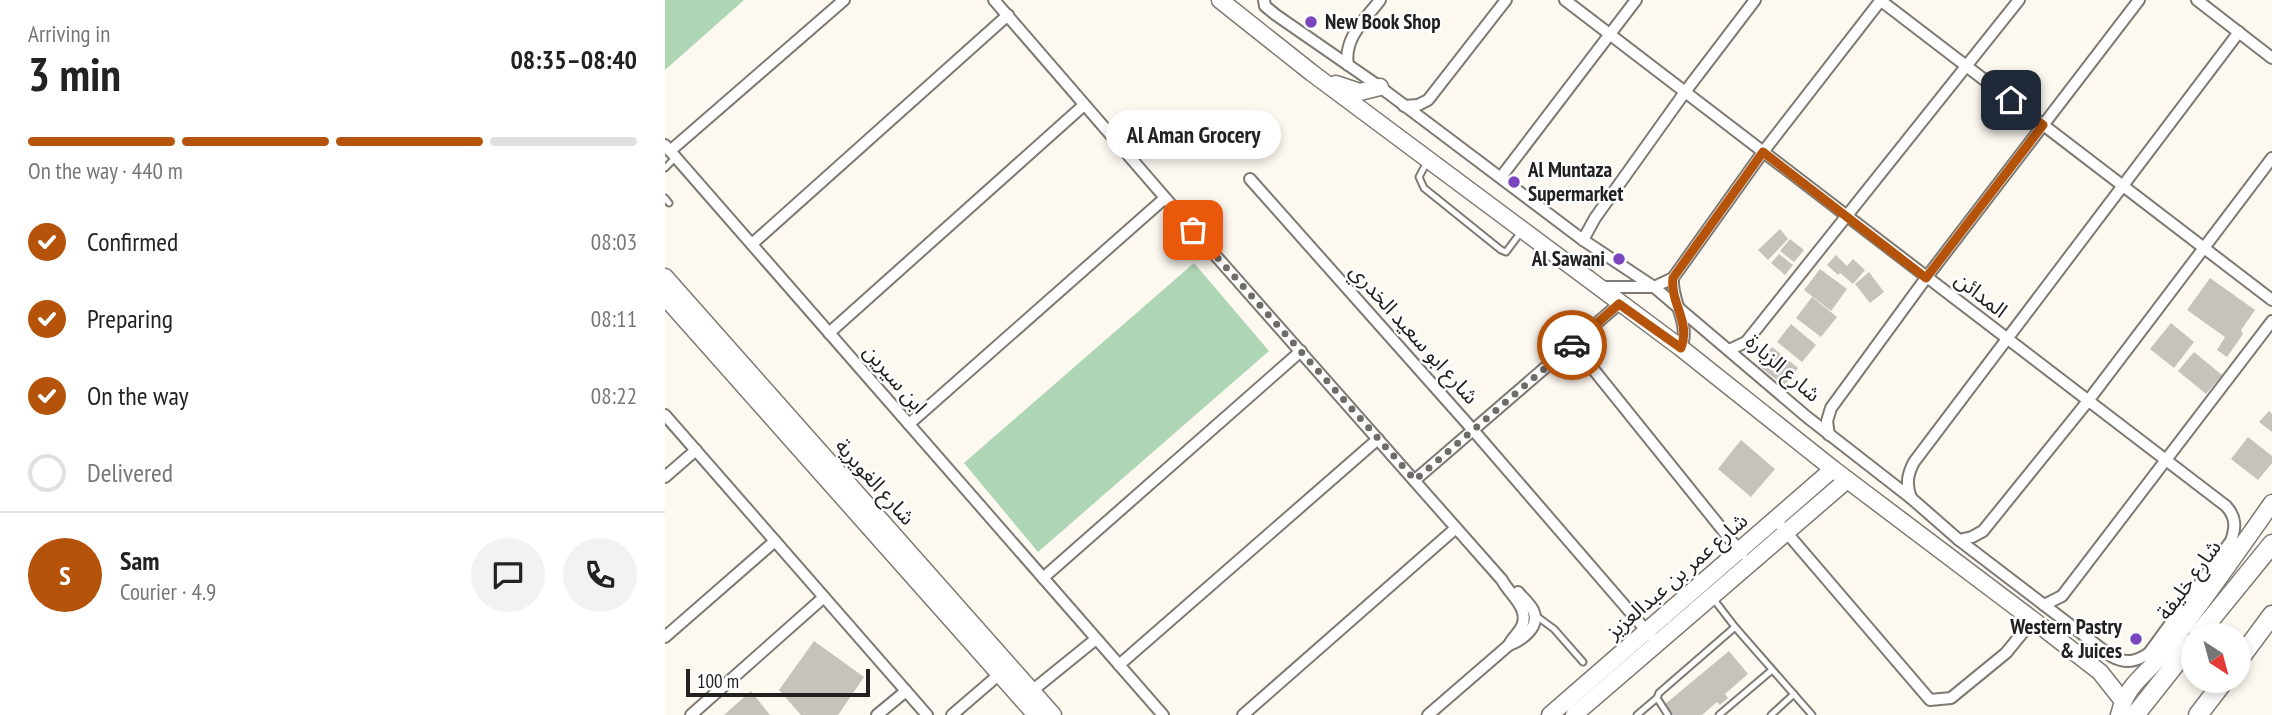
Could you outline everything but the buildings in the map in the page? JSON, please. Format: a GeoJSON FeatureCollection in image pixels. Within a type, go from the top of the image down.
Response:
{"type":"FeatureCollection","features":[{"type":"Feature","properties":{"kind":"main road"},"geometry":{"type":"LineString","coordinates":[[2250,571],[2272,528]]}},
{"type":"Feature","properties":{"kind":"main road","name":"شارع خليفة"},"geometry":{"type":"LineString","coordinates":[[2208,623],[2272,544]]}},
{"type":"Feature","properties":{"kind":"main road"},"geometry":{"type":"LineString","coordinates":[[2251,644],[2270,620]]}},
{"type":"Feature","properties":{"kind":"main road","name":"شارع خليفة"},"geometry":{"type":"LineString","coordinates":[[2135,715],[2181,657]]}},
{"type":"Feature","properties":{"kind":"main road"},"geometry":{"type":"LineString","coordinates":[[2198,715],[2215,693]]}},
{"type":"Feature","properties":{"kind":"street"},"geometry":{"type":"LineString","coordinates":[[670,151],[844,0]]}},
{"type":"Feature","properties":{"kind":"street"},"geometry":{"type":"LineString","coordinates":[[995,0],[1165,198],[1502,580],[1523,613],[1522,626],[1509,645]]}},
{"type":"Feature","properties":{"kind":"street"},"geometry":{"type":"LineString","coordinates":[[1220,0],[1312,73],[1681,348],[1847,480],[2100,672],[2113,676],[2139,676]]}},
{"type":"Feature","properties":{"kind":"street","name":"شارع الزبارة"},"geometry":{"type":"LineString","coordinates":[[1264,0],[1265,6],[1276,15],[1380,87],[1583,240],[1654,287],[1807,417],[1911,498],[1959,540],[2111,656],[2132,662],[2149,653],[2231,541],[2235,522]]}},
{"type":"Feature","properties":{"kind":"street"},"geometry":{"type":"LineString","coordinates":[[1348,65],[1347,51],[1351,38],[1380,0]]}},
{"type":"Feature","properties":{"kind":"street"},"geometry":{"type":"LineString","coordinates":[[1405,106],[1418,105],[1428,100],[1506,0]]}},
{"type":"Feature","properties":{"kind":"street","name":"المدائن"},"geometry":{"type":"LineString","coordinates":[[1565,0],[2226,506],[2235,522]]}},
{"type":"Feature","properties":{"kind":"street"},"geometry":{"type":"LineString","coordinates":[[1501,177],[1636,0]]}},
{"type":"Feature","properties":{"kind":"street"},"geometry":{"type":"LineString","coordinates":[[1583,240],[1595,218],[1685,92],[1755,0]]}},
{"type":"Feature","properties":{"kind":"street"},"geometry":{"type":"LineString","coordinates":[[1597,287],[1654,287],[1673,278],[1763,152],[1881,0],[2272,300]]}},
{"type":"Feature","properties":{"kind":"street"},"geometry":{"type":"LineString","coordinates":[[1729,350],[1746,342],[2018,0]]}},
{"type":"Feature","properties":{"kind":"street"},"geometry":{"type":"LineString","coordinates":[[1829,435],[1827,421],[1831,408],[1926,278],[2139,0]]}},
{"type":"Feature","properties":{"kind":"street"},"geometry":{"type":"LineString","coordinates":[[2197,0],[2272,58]]}},
{"type":"Feature","properties":{"kind":"street"},"geometry":{"type":"LineString","coordinates":[[752,244],[1008,15]]}},
{"type":"Feature","properties":{"kind":"street"},"geometry":{"type":"LineString","coordinates":[[1911,498],[1907,484],[1914,463],[2239,32]]}},
{"type":"Feature","properties":{"kind":"street"},"geometry":{"type":"LineString","coordinates":[[1326,49],[1351,38]]}},
{"type":"Feature","properties":{"kind":"street"},"geometry":{"type":"LineString","coordinates":[[1312,73],[1349,90],[1360,92],[1380,87]]}},
{"type":"Feature","properties":{"kind":"street"},"geometry":{"type":"LineString","coordinates":[[829,333],[1084,105]]}},
{"type":"Feature","properties":{"kind":"street","name":"ابن سيرين"},"geometry":{"type":"LineString","coordinates":[[670,151],[1163,715]]}},
{"type":"Feature","properties":{"kind":"street"},"geometry":{"type":"LineString","coordinates":[[1959,540],[1983,531],[2088,401],[2272,158]]}},
{"type":"Feature","properties":{"kind":"street","name":"شارع ابو سعيد الخدري"},"geometry":{"type":"LineString","coordinates":[[1250,179],[1652,637]]}},
{"type":"Feature","properties":{"kind":"street"},"geometry":{"type":"LineString","coordinates":[[909,424],[1165,198]]}},
{"type":"Feature","properties":{"kind":"street","name":"شارع الغويرية"},"geometry":{"type":"LineString","coordinates":[[665,277],[823,465],[1004,670],[1027,694],[1053,715]]}},
{"type":"Feature","properties":{"kind":"street"},"geometry":{"type":"LineString","coordinates":[[1673,278],[1673,292],[1685,330],[1681,348]]}},
{"type":"Feature","properties":{"kind":"street","name":"شارع الغويرية"},"geometry":{"type":"LineString","coordinates":[[665,297],[823,465]]}},
{"type":"Feature","properties":{"kind":"street"},"geometry":{"type":"LineString","coordinates":[[1415,480],[1619,304]]}},
{"type":"Feature","properties":{"kind":"street"},"geometry":{"type":"LineString","coordinates":[[2044,605],[2062,596],[2272,321]]}},
{"type":"Feature","properties":{"kind":"street"},"geometry":{"type":"LineString","coordinates":[[1573,344],[1750,564]]}},
{"type":"Feature","properties":{"kind":"street"},"geometry":{"type":"LineString","coordinates":[[1043,578],[1301,351]]}},
{"type":"Feature","properties":{"kind":"street"},"geometry":{"type":"LineString","coordinates":[[1807,417],[1831,408]]}},
{"type":"Feature","properties":{"kind":"street"},"geometry":{"type":"LineString","coordinates":[[665,415],[927,715]]}},
{"type":"Feature","properties":{"kind":"street"},"geometry":{"type":"LineString","coordinates":[[1119,665],[1378,439]]}},
{"type":"Feature","properties":{"kind":"street"},"geometry":{"type":"LineString","coordinates":[[665,477],[696,450]]}},
{"type":"Feature","properties":{"kind":"street","name":"شارع عمر بن عبدالعزيز"},"geometry":{"type":"LineString","coordinates":[[1574,715],[1702,583],[1833,469]]}},
{"type":"Feature","properties":{"kind":"street","name":"شارع عمر بن عبدالعزيز"},"geometry":{"type":"LineString","coordinates":[[1550,715],[1652,637],[1712,597],[1847,480]]}},
{"type":"Feature","properties":{"kind":"street","name":"شارع خليفة"},"geometry":{"type":"LineString","coordinates":[[2121,708],[2139,676],[2164,653],[2272,503]]}},
{"type":"Feature","properties":{"kind":"street"},"geometry":{"type":"LineString","coordinates":[[1775,519],[1930,699],[1951,698],[2006,653],[2033,620]]}},
{"type":"Feature","properties":{"kind":"street"},"geometry":{"type":"LineString","coordinates":[[1243,715],[1457,528]]}},
{"type":"Feature","properties":{"kind":"street"},"geometry":{"type":"LineString","coordinates":[[1983,531],[1980,545],[1984,559]]}},
{"type":"Feature","properties":{"kind":"street"},"geometry":{"type":"LineString","coordinates":[[665,637],[775,541]]}},
{"type":"Feature","properties":{"kind":"street"},"geometry":{"type":"LineString","coordinates":[[1428,715],[1509,645],[1530,631],[1534,624],[1535,615],[1531,607],[1502,580]]}},
{"type":"Feature","properties":{"kind":"street"},"geometry":{"type":"LineString","coordinates":[[691,715],[824,597]]}},
{"type":"Feature","properties":{"kind":"street"},"geometry":{"type":"LineString","coordinates":[[1027,694],[1096,639]]}},
{"type":"Feature","properties":{"kind":"street"},"geometry":{"type":"LineString","coordinates":[[953,715],[1004,670]]}},
{"type":"Feature","properties":{"kind":"street"},"geometry":{"type":"LineString","coordinates":[[2100,672],[2121,708]]}},
{"type":"Feature","properties":{"kind":"street"},"geometry":{"type":"LineString","coordinates":[[877,715],[906,691]]}},
{"type":"Feature","properties":{"kind":"street","name":"شارع الغويرية"},"geometry":{"type":"LineString","coordinates":[[1027,694],[1036,715]]}},
{"type":"Feature","properties":{"kind":"lane"},"geometry":{"type":"LineString","coordinates":[[665,168],[670,151]]}},
{"type":"Feature","properties":{"kind":"lane"},"geometry":{"type":"LineString","coordinates":[[1428,160],[1419,177],[1424,188],[1501,250],[1506,252],[1511,248],[1523,230]]}},
{"type":"Feature","properties":{"kind":"lane"},"geometry":{"type":"LineString","coordinates":[[1702,583],[1735,627],[1812,715]]}},
{"type":"Feature","properties":{"kind":"lane"},"geometry":{"type":"LineString","coordinates":[[1535,615],[1553,629],[1583,662]]}},
{"type":"Feature","properties":{"kind":"lane"},"geometry":{"type":"LineString","coordinates":[[1637,715],[1657,698],[1664,687],[1735,627]]}},
{"type":"Feature","properties":{"kind":"lane"},"geometry":{"type":"LineString","coordinates":[[1719,715],[1772,670]]}},
{"type":"Feature","properties":{"kind":"lane"},"geometry":{"type":"LineString","coordinates":[[1771,715],[1794,694]]}},
{"type":"Feature","properties":{"kind":"lane"},"geometry":{"type":"LineString","coordinates":[[1657,698],[1668,715]]}},
{"type":"Feature","properties":{"kind":"green space"},"geometry":{"type":"Polygon","coordinates":[[[665,0],[744,0],[665,70],[665,0]]]}},
{"type":"Feature","properties":{"kind":"green space"},"geometry":{"type":"Polygon","coordinates":[[[1194,263],[1269,351],[1038,552],[964,463],[1194,263]]]}},
{"type":"Feature","properties":{"kind":"way so far"},"geometry":{"type":"LineString","coordinates":[[1193,230],[1415,480],[1572,345]]}},
{"type":"Feature","properties":{"kind":"place","name":"New Book Shop"},"geometry":{"type":"Point","coordinates":[1311,22]}},
{"type":"Feature","properties":{"kind":"place","name":"Al Muntaza Supermarket"},"geometry":{"type":"Point","coordinates":[1514,182]}},
{"type":"Feature","properties":{"kind":"place","name":"Al Aman Grocery"},"geometry":{"type":"Point","coordinates":[1193,230]}},
{"type":"Feature","properties":{"kind":"place","name":"Al Sawani"},"geometry":{"type":"Point","coordinates":[1619,259]}},
{"type":"Feature","properties":{"kind":"place","name":"Western Pastry & Juices"},"geometry":{"type":"Point","coordinates":[2136,639]}},
{"type":"Feature","properties":{"kind":"route"},"geometry":{"type":"LineString","coordinates":[[1572,345],[1619,304],[1681,348],[1685,330],[1675,299],[1673,278],[1763,152],[1926,278],[2043,125],[2011,100]]}}]}
